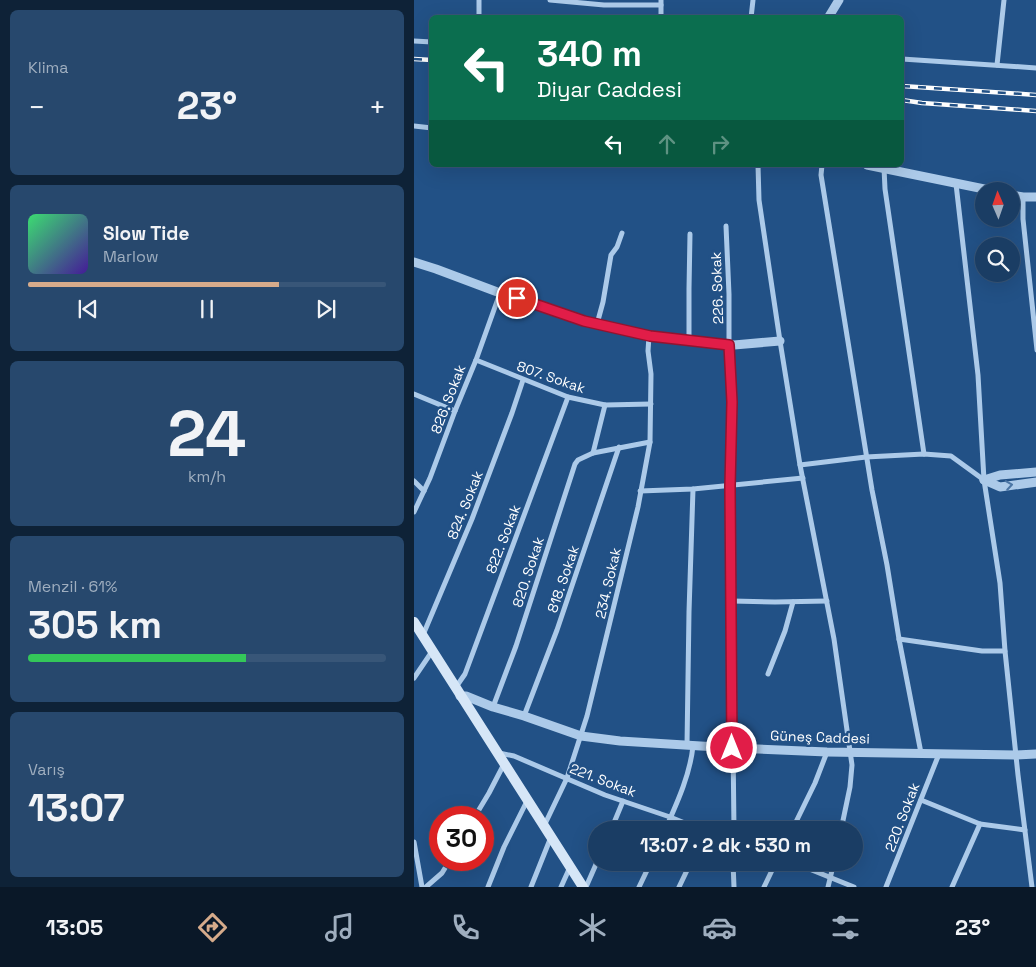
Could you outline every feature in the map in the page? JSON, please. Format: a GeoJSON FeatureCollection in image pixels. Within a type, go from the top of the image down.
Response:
{"type":"FeatureCollection","features":[{"type":"Feature","properties":{"kind":"main road"},"geometry":{"type":"LineString","coordinates":[[414,622],[527,801],[585,887]]}},
{"type":"Feature","properties":{"kind":"street"},"geometry":{"type":"LineString","coordinates":[[479,0],[479,15]]}},
{"type":"Feature","properties":{"kind":"street"},"geometry":{"type":"LineString","coordinates":[[550,0],[604,5],[661,3]]}},
{"type":"Feature","properties":{"kind":"street"},"geometry":{"type":"LineString","coordinates":[[751,15],[753,0]]}},
{"type":"Feature","properties":{"kind":"street"},"geometry":{"type":"LineString","coordinates":[[830,15],[839,0]]}},
{"type":"Feature","properties":{"kind":"street"},"geometry":{"type":"LineString","coordinates":[[997,65],[1004,0]]}},
{"type":"Feature","properties":{"kind":"street"},"geometry":{"type":"LineString","coordinates":[[414,41],[429,42]]}},
{"type":"Feature","properties":{"kind":"street"},"geometry":{"type":"LineString","coordinates":[[904,58],[1036,68]]}},
{"type":"Feature","properties":{"kind":"street"},"geometry":{"type":"LineString","coordinates":[[414,126],[429,128]]}},
{"type":"Feature","properties":{"kind":"street"},"geometry":{"type":"LineString","coordinates":[[758,167],[759,200],[780,341],[800,465],[834,639],[852,765],[850,787],[843,821]]}},
{"type":"Feature","properties":{"kind":"street"},"geometry":{"type":"LineString","coordinates":[[822,167],[821,175],[866,457],[921,753]]}},
{"type":"Feature","properties":{"kind":"street"},"geometry":{"type":"LineString","coordinates":[[879,167],[975,188]]}},
{"type":"Feature","properties":{"kind":"street"},"geometry":{"type":"LineString","coordinates":[[884,168],[885,189],[924,454]]}},
{"type":"Feature","properties":{"kind":"street"},"geometry":{"type":"LineString","coordinates":[[956,184],[978,374],[984,480],[1000,583],[1016,755],[1032,887]]}},
{"type":"Feature","properties":{"kind":"street"},"geometry":{"type":"LineString","coordinates":[[1020,196],[1036,197]]}},
{"type":"Feature","properties":{"kind":"street"},"geometry":{"type":"LineString","coordinates":[[1023,197],[1023,219],[1036,350]]}},
{"type":"Feature","properties":{"kind":"street","name":"226. Sokak"},"geometry":{"type":"LineString","coordinates":[[726,226],[732,402],[730,486],[734,821]]}},
{"type":"Feature","properties":{"kind":"street"},"geometry":{"type":"LineString","coordinates":[[596,324],[603,302],[611,255],[617,247],[622,233]]}},
{"type":"Feature","properties":{"kind":"street"},"geometry":{"type":"LineString","coordinates":[[689,341],[690,234]]}},
{"type":"Feature","properties":{"kind":"street"},"geometry":{"type":"LineString","coordinates":[[415,265],[436,269],[500,293],[596,324],[650,336],[729,345],[780,341]]}},
{"type":"Feature","properties":{"kind":"street","name":"826. Sokak"},"geometry":{"type":"LineString","coordinates":[[414,512],[430,478],[500,293]]}},
{"type":"Feature","properties":{"kind":"street","name":"234. Sokak"},"geometry":{"type":"LineString","coordinates":[[544,827],[567,778],[587,716],[638,507],[650,442],[652,374],[648,351],[650,336]]}},
{"type":"Feature","properties":{"kind":"street","name":"807. Sokak"},"geometry":{"type":"LineString","coordinates":[[476,360],[568,397],[605,405],[651,404]]}},
{"type":"Feature","properties":{"kind":"street","name":"824. Sokak"},"geometry":{"type":"LineString","coordinates":[[422,636],[472,519],[523,380]]}},
{"type":"Feature","properties":{"kind":"street"},"geometry":{"type":"LineString","coordinates":[[414,394],[455,411]]}},
{"type":"Feature","properties":{"kind":"street","name":"822. Sokak"},"geometry":{"type":"LineString","coordinates":[[458,692],[568,397]]}},
{"type":"Feature","properties":{"kind":"street"},"geometry":{"type":"LineString","coordinates":[[593,453],[605,405]]}},
{"type":"Feature","properties":{"kind":"street","name":"820. Sokak"},"geometry":{"type":"LineString","coordinates":[[492,707],[525,620],[575,464],[578,460],[593,453],[650,442]]}},
{"type":"Feature","properties":{"kind":"street","name":"818. Sokak"},"geometry":{"type":"LineString","coordinates":[[524,716],[557,630],[620,447]]}},
{"type":"Feature","properties":{"kind":"street"},"geometry":{"type":"LineString","coordinates":[[800,465],[866,457],[924,454],[951,456],[984,480],[1000,486],[1036,482]]}},
{"type":"Feature","properties":{"kind":"street"},"geometry":{"type":"LineString","coordinates":[[984,480],[1000,475],[1036,472]]}},
{"type":"Feature","properties":{"kind":"street"},"geometry":{"type":"LineString","coordinates":[[640,491],[693,489],[803,478]]}},
{"type":"Feature","properties":{"kind":"street"},"geometry":{"type":"LineString","coordinates":[[414,481],[424,490]]}},
{"type":"Feature","properties":{"kind":"street"},"geometry":{"type":"LineString","coordinates":[[669,821],[692,758],[690,746],[689,622],[693,489]]}},
{"type":"Feature","properties":{"kind":"street"},"geometry":{"type":"LineString","coordinates":[[732,601],[827,601]]}},
{"type":"Feature","properties":{"kind":"street"},"geometry":{"type":"LineString","coordinates":[[768,674],[794,602]]}},
{"type":"Feature","properties":{"kind":"street"},"geometry":{"type":"LineString","coordinates":[[899,639],[982,651],[1005,650]]}},
{"type":"Feature","properties":{"kind":"street"},"geometry":{"type":"LineString","coordinates":[[414,678],[432,650]]}},
{"type":"Feature","properties":{"kind":"street","name":"Güneş Caddesi"},"geometry":{"type":"LineString","coordinates":[[458,692],[492,707],[581,736],[620,741],[827,752],[1036,754]]}},
{"type":"Feature","properties":{"kind":"street","name":"221. Sokak"},"geometry":{"type":"LineString","coordinates":[[496,752],[514,756],[623,801],[678,821]]}},
{"type":"Feature","properties":{"kind":"street"},"geometry":{"type":"LineString","coordinates":[[796,821],[815,783],[827,752]]}},
{"type":"Feature","properties":{"kind":"street","name":"220. Sokak"},"geometry":{"type":"LineString","coordinates":[[886,887],[939,754]]}},
{"type":"Feature","properties":{"kind":"street"},"geometry":{"type":"LineString","coordinates":[[481,806],[504,764]]}},
{"type":"Feature","properties":{"kind":"street"},"geometry":{"type":"LineString","coordinates":[[921,800],[980,824],[1025,830]]}},
{"type":"Feature","properties":{"kind":"street"},"geometry":{"type":"LineString","coordinates":[[488,887],[504,847],[527,801]]}},
{"type":"Feature","properties":{"kind":"street"},"geometry":{"type":"LineString","coordinates":[[615,821],[623,801]]}},
{"type":"Feature","properties":{"kind":"street"},"geometry":{"type":"LineString","coordinates":[[952,887],[980,824]]}},
{"type":"Feature","properties":{"kind":"street"},"geometry":{"type":"LineString","coordinates":[[531,887],[551,837]]}},
{"type":"Feature","properties":{"kind":"street"},"geometry":{"type":"LineString","coordinates":[[414,842],[415,862],[422,887]]}},
{"type":"Feature","properties":{"kind":"street"},"geometry":{"type":"LineString","coordinates":[[561,887],[570,866]]}},
{"type":"Feature","properties":{"kind":"street"},"geometry":{"type":"LineString","coordinates":[[426,887],[443,871]]}},
{"type":"Feature","properties":{"kind":"street"},"geometry":{"type":"LineString","coordinates":[[585,887],[593,871]]}},
{"type":"Feature","properties":{"kind":"street"},"geometry":{"type":"LineString","coordinates":[[639,887],[647,871]]}},
{"type":"Feature","properties":{"kind":"street"},"geometry":{"type":"LineString","coordinates":[[679,887],[687,871]]}},
{"type":"Feature","properties":{"kind":"street"},"geometry":{"type":"LineString","coordinates":[[733,871],[734,887]]}},
{"type":"Feature","properties":{"kind":"street"},"geometry":{"type":"LineString","coordinates":[[764,887],[772,871]]}},
{"type":"Feature","properties":{"kind":"street"},"geometry":{"type":"LineString","coordinates":[[815,871],[854,887]]}},
{"type":"Feature","properties":{"kind":"street"},"geometry":{"type":"LineString","coordinates":[[828,887],[832,871]]}},
{"type":"Feature","properties":{"kind":"railway"},"geometry":{"type":"LineString","coordinates":[[414,59],[429,60]]}},
{"type":"Feature","properties":{"kind":"railway"},"geometry":{"type":"LineString","coordinates":[[904,86],[1037,95]]}},
{"type":"Feature","properties":{"kind":"railway"},"geometry":{"type":"LineString","coordinates":[[904,100],[1037,111]]}},
{"type":"Feature","properties":{"kind":"route"},"geometry":{"type":"LineString","coordinates":[[517,298],[584,321],[650,336],[729,345],[732,402],[730,486],[732,748]]}}]}
